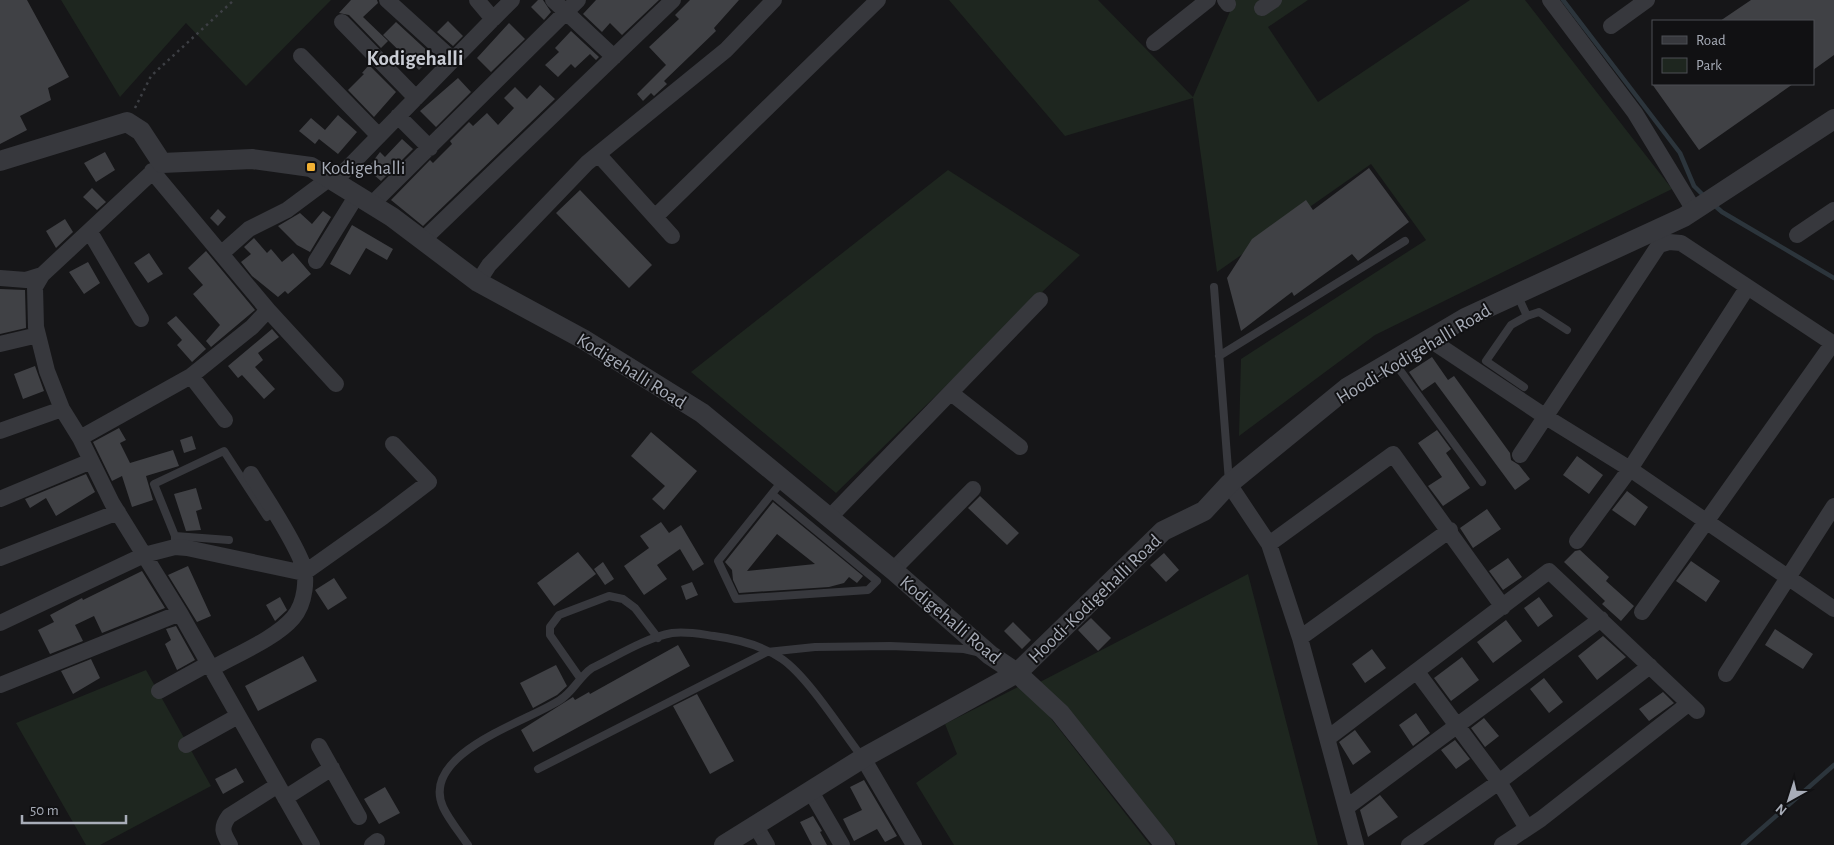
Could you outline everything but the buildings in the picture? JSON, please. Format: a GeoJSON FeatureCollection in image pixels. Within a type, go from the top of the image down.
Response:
{"type":"FeatureCollection","features":[{"type":"Feature","properties":{"kind":"street"},"geometry":{"type":"LineString","coordinates":[[387,0],[453,60]]}},
{"type":"Feature","properties":{"kind":"street"},"geometry":{"type":"LineString","coordinates":[[477,0],[493,19]]}},
{"type":"Feature","properties":{"kind":"street"},"geometry":{"type":"LineString","coordinates":[[222,253],[249,229],[287,210],[332,180],[379,136],[512,0]]}},
{"type":"Feature","properties":{"kind":"street"},"geometry":{"type":"LineString","coordinates":[[553,0],[614,57]]}},
{"type":"Feature","properties":{"kind":"street"},"geometry":{"type":"LineString","coordinates":[[316,261],[364,200],[430,148],[578,0]]}},
{"type":"Feature","properties":{"kind":"street"},"geometry":{"type":"LineString","coordinates":[[424,239],[673,0]]}},
{"type":"Feature","properties":{"kind":"street"},"geometry":{"type":"LineString","coordinates":[[478,282],[489,265],[598,154],[726,50],[774,0]]}},
{"type":"Feature","properties":{"kind":"street"},"geometry":{"type":"LineString","coordinates":[[655,217],[878,0]]}},
{"type":"Feature","properties":{"kind":"street"},"geometry":{"type":"LineString","coordinates":[[1154,43],[1208,0]]}},
{"type":"Feature","properties":{"kind":"street"},"geometry":{"type":"LineString","coordinates":[[1550,0],[1704,204]]}},
{"type":"Feature","properties":{"kind":"street"},"geometry":{"type":"LineString","coordinates":[[1611,26],[1647,0]]}},
{"type":"Feature","properties":{"kind":"street"},"geometry":{"type":"LineString","coordinates":[[342,22],[416,98]]}},
{"type":"Feature","properties":{"kind":"street"},"geometry":{"type":"LineString","coordinates":[[301,56],[379,136]]}},
{"type":"Feature","properties":{"kind":"street"},"geometry":{"type":"LineString","coordinates":[[398,116],[430,148]]}},
{"type":"Feature","properties":{"kind":"street","name":"Hoodi-Kodigehalli Road"},"geometry":{"type":"LineString","coordinates":[[724,845],[863,758],[1017,673],[1163,531],[1204,511],[1229,484],[1348,386],[1465,318],[1518,304],[1684,217],[1834,119]]}},
{"type":"Feature","properties":{"kind":"street"},"geometry":{"type":"LineString","coordinates":[[0,161],[127,122],[141,131],[157,167],[222,253],[268,310],[336,384]]}},
{"type":"Feature","properties":{"kind":"street"},"geometry":{"type":"LineString","coordinates":[[598,154],[672,236]]}},
{"type":"Feature","properties":{"kind":"street","name":"Kodigehalli Road"},"geometry":{"type":"LineString","coordinates":[[157,167],[252,159],[311,167],[424,239],[478,282],[583,339],[702,414],[778,487],[829,518],[880,567],[990,655],[1017,673],[1060,713],[1166,845]]}},
{"type":"Feature","properties":{"kind":"street"},"geometry":{"type":"LineString","coordinates":[[157,167],[90,232],[42,275],[35,287],[38,335],[47,371],[62,409],[80,438],[118,512],[180,613],[312,845]]}},
{"type":"Feature","properties":{"kind":"street"},"geometry":{"type":"LineString","coordinates":[[1797,235],[1834,210]]}},
{"type":"Feature","properties":{"kind":"street"},"geometry":{"type":"LineString","coordinates":[[90,232],[141,319]]}},
{"type":"Feature","properties":{"kind":"street"},"geometry":{"type":"LineString","coordinates":[[1520,455],[1659,245],[1669,242],[1682,244],[1833,344],[1642,612]]}},
{"type":"Feature","properties":{"kind":"street"},"geometry":{"type":"LineString","coordinates":[[0,278],[26,280],[42,275]]}},
{"type":"Feature","properties":{"kind":"street"},"geometry":{"type":"LineString","coordinates":[[1577,541],[1630,469],[1747,288]]}},
{"type":"Feature","properties":{"kind":"street"},"geometry":{"type":"LineString","coordinates":[[829,518],[1040,300]]}},
{"type":"Feature","properties":{"kind":"street"},"geometry":{"type":"LineString","coordinates":[[80,438],[191,376],[252,327],[268,310]]}},
{"type":"Feature","properties":{"kind":"street"},"geometry":{"type":"LineString","coordinates":[[0,344],[38,335]]}},
{"type":"Feature","properties":{"kind":"street"},"geometry":{"type":"LineString","coordinates":[[1429,339],[1546,417],[1630,469],[1706,523],[1834,609]]}},
{"type":"Feature","properties":{"kind":"street"},"geometry":{"type":"LineString","coordinates":[[191,376],[225,420]]}},
{"type":"Feature","properties":{"kind":"street"},"geometry":{"type":"LineString","coordinates":[[950,393],[1020,447]]}},
{"type":"Feature","properties":{"kind":"street"},"geometry":{"type":"LineString","coordinates":[[0,431],[62,409]]}},
{"type":"Feature","properties":{"kind":"street"},"geometry":{"type":"LineString","coordinates":[[0,622],[175,542],[187,548],[304,573],[429,482],[393,444]]}},
{"type":"Feature","properties":{"kind":"street"},"geometry":{"type":"LineString","coordinates":[[1268,544],[1393,454],[1450,530],[1503,606]]}},
{"type":"Feature","properties":{"kind":"street"},"geometry":{"type":"LineString","coordinates":[[0,499],[91,461]]}},
{"type":"Feature","properties":{"kind":"street"},"geometry":{"type":"LineString","coordinates":[[159,691],[277,631],[293,619],[301,607],[305,586],[302,561],[252,474]]}},
{"type":"Feature","properties":{"kind":"street"},"geometry":{"type":"LineString","coordinates":[[1229,484],[1268,544],[1300,638],[1356,845]]}},
{"type":"Feature","properties":{"kind":"street"},"geometry":{"type":"LineString","coordinates":[[880,567],[973,489]]}},
{"type":"Feature","properties":{"kind":"street"},"geometry":{"type":"LineString","coordinates":[[1726,674],[1834,506]]}},
{"type":"Feature","properties":{"kind":"street"},"geometry":{"type":"LineString","coordinates":[[0,558],[118,512]]}},
{"type":"Feature","properties":{"kind":"street"},"geometry":{"type":"LineString","coordinates":[[1300,638],[1450,530]]}},
{"type":"Feature","properties":{"kind":"street"},"geometry":{"type":"LineString","coordinates":[[1328,738],[1549,571],[1692,707],[1502,845]]}},
{"type":"Feature","properties":{"kind":"street"},"geometry":{"type":"LineString","coordinates":[[0,685],[180,613]]}},
{"type":"Feature","properties":{"kind":"street"},"geometry":{"type":"LineString","coordinates":[[1347,807],[1600,620]]}},
{"type":"Feature","properties":{"kind":"street"},"geometry":{"type":"LineString","coordinates":[[1409,845],[1500,782],[1650,666]]}},
{"type":"Feature","properties":{"kind":"street"},"geometry":{"type":"LineString","coordinates":[[1417,672],[1500,782],[1527,828]]}},
{"type":"Feature","properties":{"kind":"street"},"geometry":{"type":"LineString","coordinates":[[186,745],[238,716]]}},
{"type":"Feature","properties":{"kind":"street"},"geometry":{"type":"LineString","coordinates":[[319,746],[359,817]]}},
{"type":"Feature","properties":{"kind":"street"},"geometry":{"type":"LineString","coordinates":[[863,758],[914,845]]}},
{"type":"Feature","properties":{"kind":"street"},"geometry":{"type":"LineString","coordinates":[[230,845],[223,832],[223,824],[229,816],[332,768]]}},
{"type":"Feature","properties":{"kind":"street"},"geometry":{"type":"LineString","coordinates":[[810,790],[842,845]]}},
{"type":"Feature","properties":{"kind":"street"},"geometry":{"type":"LineString","coordinates":[[755,824],[767,845]]}},
{"type":"Feature","properties":{"kind":"lane"},"geometry":{"type":"LineString","coordinates":[[1219,356],[1405,241]]}},
{"type":"Feature","properties":{"kind":"lane"},"geometry":{"type":"LineString","coordinates":[[1214,287],[1229,484]]}},
{"type":"Feature","properties":{"kind":"lane"},"geometry":{"type":"LineString","coordinates":[[1518,304],[1527,316]]}},
{"type":"Feature","properties":{"kind":"lane"},"geometry":{"type":"LineString","coordinates":[[1524,387],[1486,361],[1511,325],[1538,312],[1567,330]]}},
{"type":"Feature","properties":{"kind":"lane"},"geometry":{"type":"LineString","coordinates":[[1392,361],[1482,482]]}},
{"type":"Feature","properties":{"kind":"lane"},"geometry":{"type":"LineString","coordinates":[[228,540],[175,542],[154,484],[156,481],[224,451],[267,517]]}},
{"type":"Feature","properties":{"kind":"lane"},"geometry":{"type":"LineString","coordinates":[[778,487],[880,567],[876,581],[868,590],[736,599],[718,561],[778,487]]}},
{"type":"Feature","properties":{"kind":"lane"},"geometry":{"type":"LineString","coordinates":[[580,678],[550,635],[550,627],[559,615],[609,596],[624,599],[635,608],[658,638]]}},
{"type":"Feature","properties":{"kind":"lane"},"geometry":{"type":"LineString","coordinates":[[468,845],[443,806],[440,793],[444,775],[456,759],[472,745],[560,700],[592,668],[671,634],[689,632],[725,638],[782,659],[799,674],[863,758]]}},
{"type":"Feature","properties":{"kind":"lane"},"geometry":{"type":"LineString","coordinates":[[538,769],[767,652],[815,647],[890,646],[964,649],[990,655]]}},
{"type":"Feature","properties":{"kind":"path"},"geometry":{"type":"LineString","coordinates":[[127,122],[151,76],[234,0]]}},
{"type":"Feature","properties":{"kind":"green space"},"geometry":{"type":"Polygon","coordinates":[[[61,0],[331,0],[246,86],[186,23],[120,97],[61,0]]]}},
{"type":"Feature","properties":{"kind":"green space"},"geometry":{"type":"Polygon","coordinates":[[[949,0],[1098,0],[1193,97],[1235,0],[1308,0],[1268,27],[1318,102],[1470,0],[1525,0],[1672,189],[1375,335],[1239,436],[1241,359],[1426,240],[1371,164],[1217,272],[1193,98],[1065,136],[949,0]]]}},
{"type":"Feature","properties":{"kind":"green space"},"geometry":{"type":"Polygon","coordinates":[[[948,170],[1080,255],[836,493],[691,372],[948,170]]]}},
{"type":"Feature","properties":{"kind":"green space"},"geometry":{"type":"Polygon","coordinates":[[[1248,574],[1318,845],[1178,845],[1040,682],[1248,574]]]}},
{"type":"Feature","properties":{"kind":"green space"},"geometry":{"type":"Polygon","coordinates":[[[146,670],[211,786],[100,845],[86,845],[16,723],[146,670]]]}},
{"type":"Feature","properties":{"kind":"green space"},"geometry":{"type":"Polygon","coordinates":[[[1024,684],[1150,845],[954,845],[916,783],[957,754],[945,724],[1024,684]]]}},
{"type":"Feature","properties":{"kind":"waterway"},"geometry":{"type":"LineString","coordinates":[[1563,0],[1680,153],[1694,186],[1704,196]]}},
{"type":"Feature","properties":{"kind":"waterway"},"geometry":{"type":"LineString","coordinates":[[1714,205],[1722,212],[1834,278]]}},
{"type":"Feature","properties":{"kind":"waterway"},"geometry":{"type":"LineString","coordinates":[[1743,845],[1834,765]]}},
{"type":"Feature","properties":{"kind":"place","name":"Kodigehalli"},"geometry":{"type":"Point","coordinates":[311,167]}},
{"type":"Feature","properties":{"kind":"district","name":"Kodigehalli"},"geometry":{"type":"Point","coordinates":[415,58]}}]}
